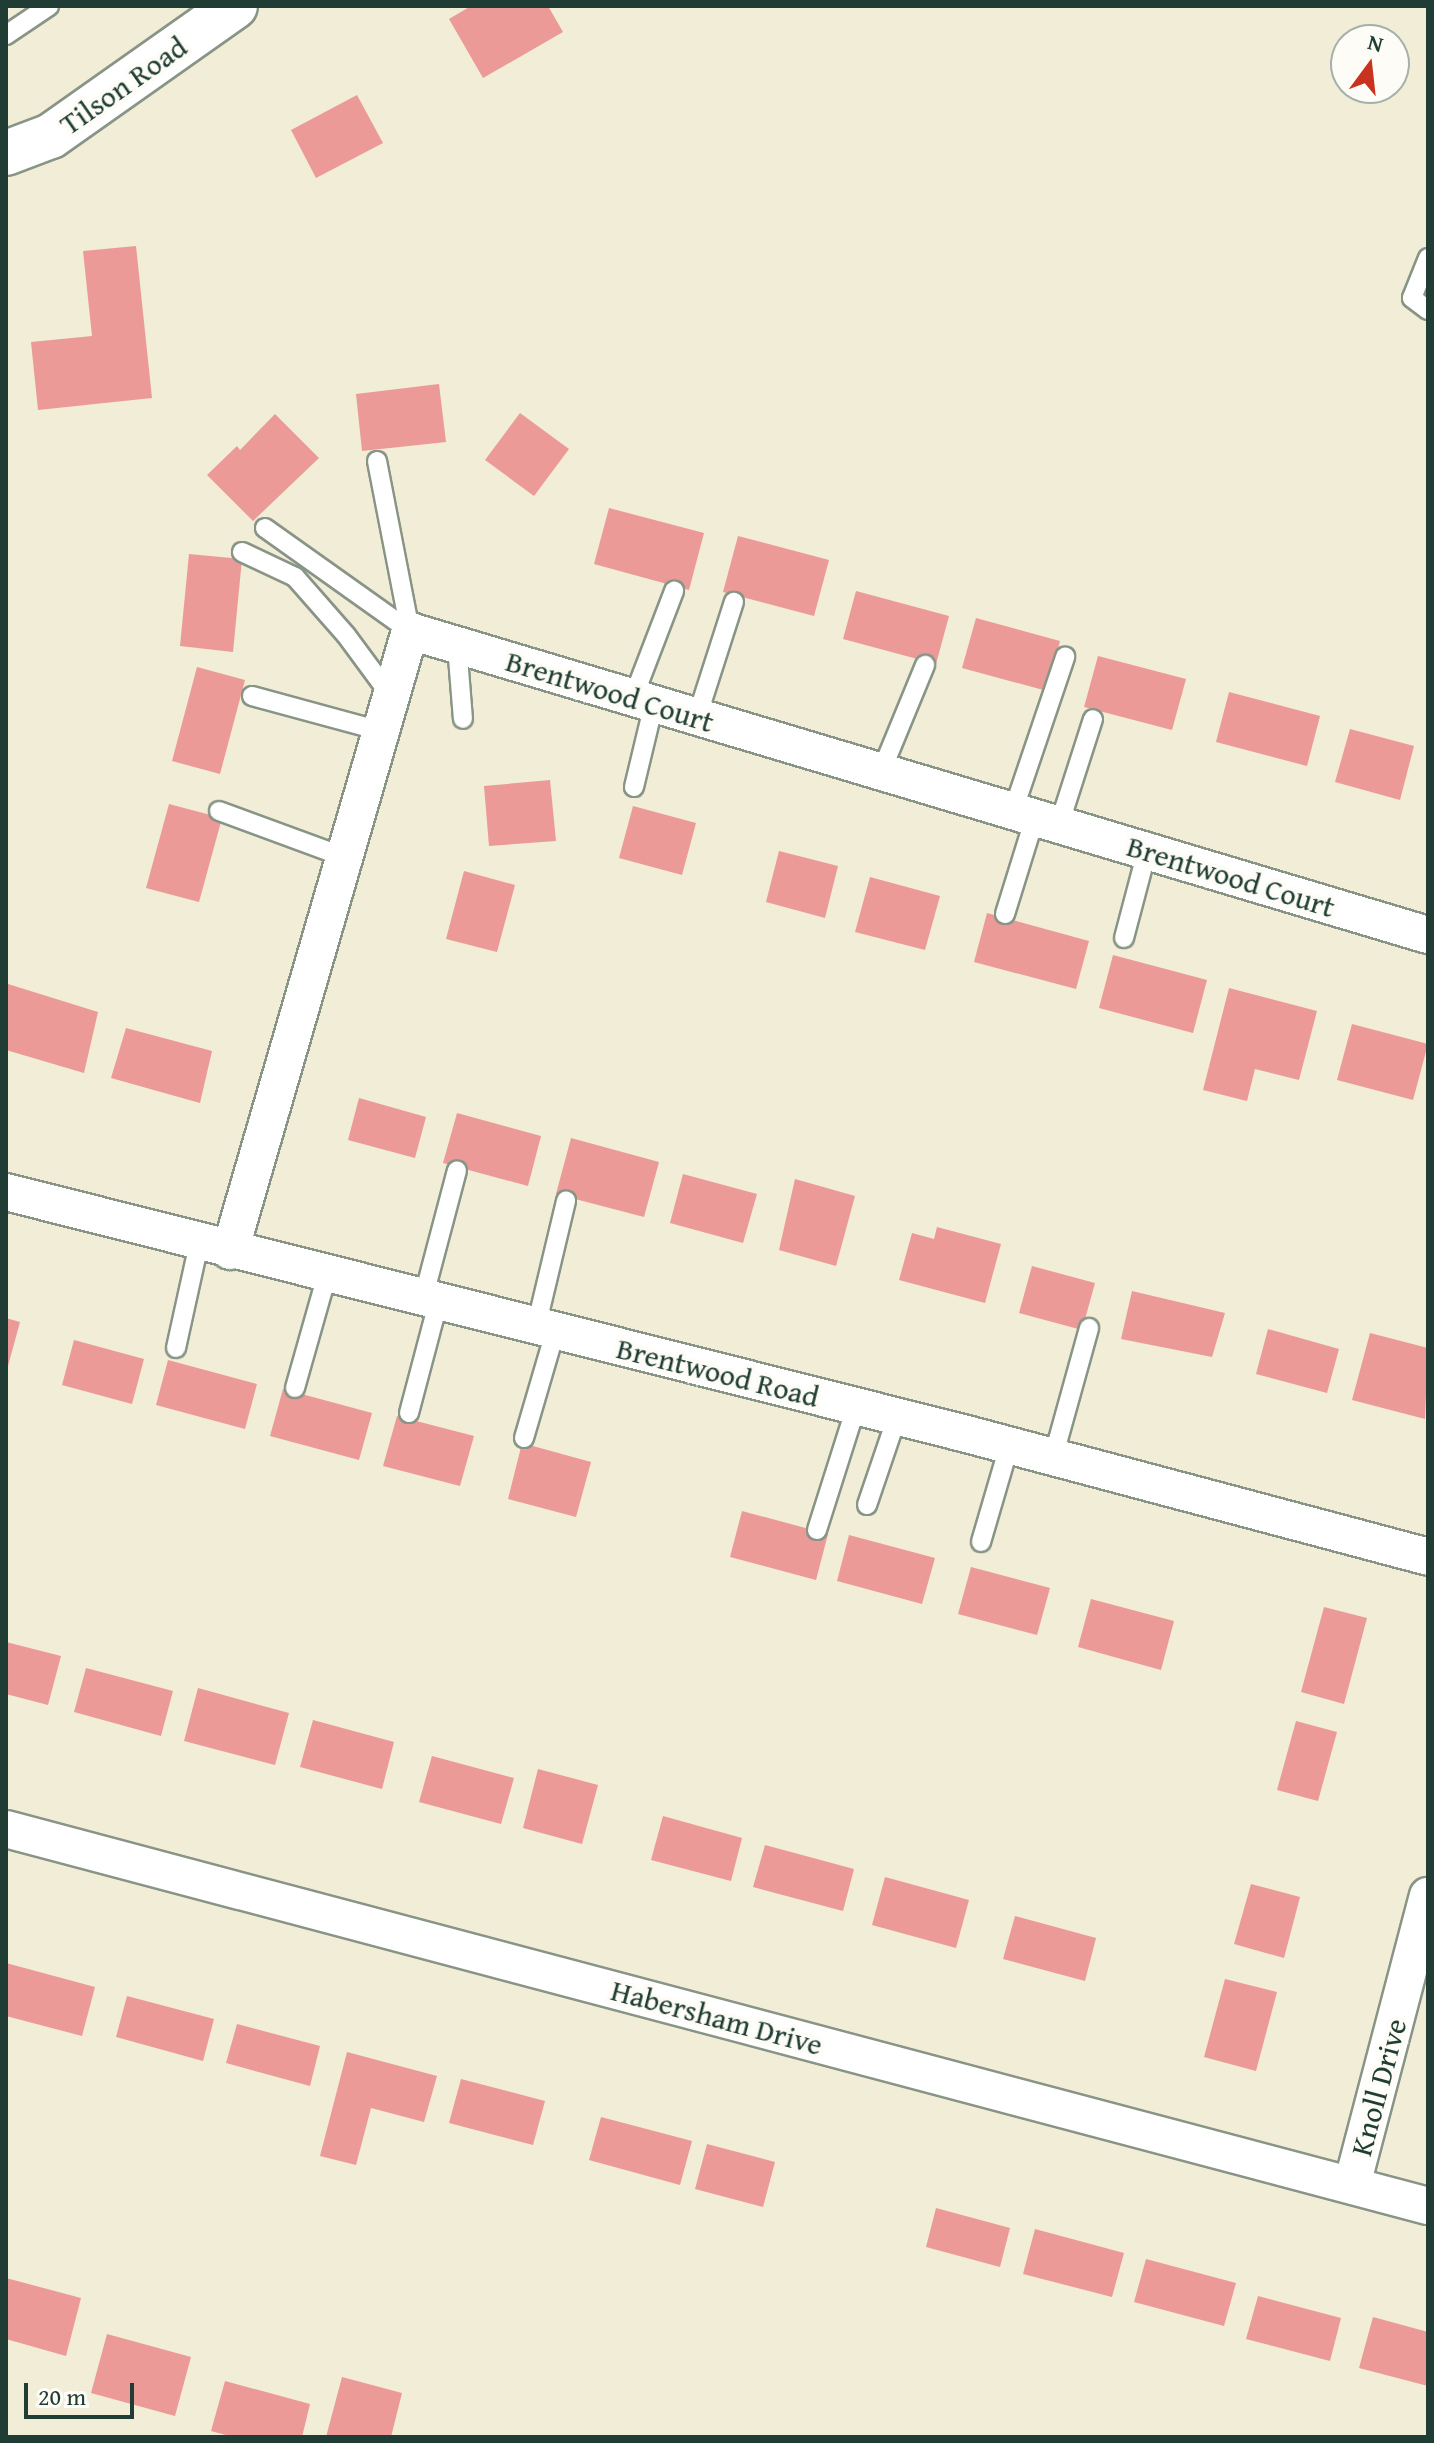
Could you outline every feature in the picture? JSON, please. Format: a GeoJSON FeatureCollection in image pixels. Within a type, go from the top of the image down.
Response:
{"type":"FeatureCollection","features":[{"type":"Feature","properties":{"kind":"street","name":"Tilson Road"},"geometry":{"type":"LineString","coordinates":[[6,153],[51,136],[235,6]]}},
{"type":"Feature","properties":{"kind":"street","name":"Brentwood Court"},"geometry":{"type":"LineString","coordinates":[[410,631],[1428,935]]}},
{"type":"Feature","properties":{"kind":"street"},"geometry":{"type":"LineString","coordinates":[[215,1247],[344,857],[410,631]]}},
{"type":"Feature","properties":{"kind":"street","name":"Brentwood Road"},"geometry":{"type":"LineString","coordinates":[[6,1192],[897,1417],[1428,1557]]}},
{"type":"Feature","properties":{"kind":"street","name":"Habersham Drive"},"geometry":{"type":"LineString","coordinates":[[6,1829],[1428,2206]]}},
{"type":"Feature","properties":{"kind":"street","name":"Knoll Drive"},"geometry":{"type":"LineString","coordinates":[[1352,2185],[1428,1896]]}},
{"type":"Feature","properties":{"kind":"lane"},"geometry":{"type":"LineString","coordinates":[[6,35],[49,6]]}},
{"type":"Feature","properties":{"kind":"lane"},"geometry":{"type":"LineString","coordinates":[[1428,258],[1412,298],[1428,310]]}},
{"type":"Feature","properties":{"kind":"lane"},"geometry":{"type":"LineString","coordinates":[[377,461],[410,631]]}},
{"type":"Feature","properties":{"kind":"lane"},"geometry":{"type":"LineString","coordinates":[[265,528],[410,631]]}},
{"type":"Feature","properties":{"kind":"lane"},"geometry":{"type":"LineString","coordinates":[[242,552],[295,577],[346,635],[391,696]]}},
{"type":"Feature","properties":{"kind":"lane"},"geometry":{"type":"LineString","coordinates":[[634,787],[644,701],[674,591]]}},
{"type":"Feature","properties":{"kind":"lane"},"geometry":{"type":"LineString","coordinates":[[697,717],[734,602]]}},
{"type":"Feature","properties":{"kind":"lane"},"geometry":{"type":"LineString","coordinates":[[457,645],[463,719]]}},
{"type":"Feature","properties":{"kind":"lane"},"geometry":{"type":"LineString","coordinates":[[1005,914],[1035,818],[1065,657]]}},
{"type":"Feature","properties":{"kind":"lane"},"geometry":{"type":"LineString","coordinates":[[881,772],[925,665]]}},
{"type":"Feature","properties":{"kind":"lane"},"geometry":{"type":"LineString","coordinates":[[252,696],[381,731]]}},
{"type":"Feature","properties":{"kind":"lane"},"geometry":{"type":"LineString","coordinates":[[1035,818],[1093,719]]}},
{"type":"Feature","properties":{"kind":"lane"},"geometry":{"type":"LineString","coordinates":[[219,811],[344,857]]}},
{"type":"Feature","properties":{"kind":"lane"},"geometry":{"type":"LineString","coordinates":[[1124,938],[1147,851]]}},
{"type":"Feature","properties":{"kind":"lane"},"geometry":{"type":"LineString","coordinates":[[409,1413],[457,1170]]}},
{"type":"Feature","properties":{"kind":"lane"},"geometry":{"type":"LineString","coordinates":[[524,1438],[546,1329],[566,1201]]}},
{"type":"Feature","properties":{"kind":"lane"},"geometry":{"type":"LineString","coordinates":[[176,1348],[215,1247]]}},
{"type":"Feature","properties":{"kind":"lane"},"geometry":{"type":"LineString","coordinates":[[295,1388],[327,1275]]}},
{"type":"Feature","properties":{"kind":"lane"},"geometry":{"type":"LineString","coordinates":[[1053,1458],[1089,1328]]}},
{"type":"Feature","properties":{"kind":"lane"},"geometry":{"type":"LineString","coordinates":[[817,1530],[856,1407]]}},
{"type":"Feature","properties":{"kind":"lane"},"geometry":{"type":"LineString","coordinates":[[867,1505],[897,1417]]}},
{"type":"Feature","properties":{"kind":"lane"},"geometry":{"type":"LineString","coordinates":[[981,1542],[1009,1446]]}},
{"type":"Feature","properties":{"kind":"building"},"geometry":{"type":"Polygon","coordinates":[[[471,6],[548,6],[563,32],[483,78],[449,19],[471,6]]]}},
{"type":"Feature","properties":{"kind":"building"},"geometry":{"type":"Polygon","coordinates":[[[357,95],[383,143],[316,178],[291,130],[357,95]]]}},
{"type":"Feature","properties":{"kind":"building"},"geometry":{"type":"Polygon","coordinates":[[[136,246],[152,398],[38,410],[31,342],[92,336],[83,251],[136,246]]]}},
{"type":"Feature","properties":{"kind":"building"},"geometry":{"type":"Polygon","coordinates":[[[439,384],[446,442],[362,451],[356,394],[439,384]]]}},
{"type":"Feature","properties":{"kind":"building"},"geometry":{"type":"Polygon","coordinates":[[[520,413],[569,449],[534,496],[485,460],[520,413]]]}},
{"type":"Feature","properties":{"kind":"building"},"geometry":{"type":"Polygon","coordinates":[[[275,414],[319,458],[253,521],[207,475],[237,446],[240,450],[275,414]]]}},
{"type":"Feature","properties":{"kind":"building"},"geometry":{"type":"Polygon","coordinates":[[[609,508],[704,533],[689,590],[594,564],[609,508]]]}},
{"type":"Feature","properties":{"kind":"building"},"geometry":{"type":"Polygon","coordinates":[[[738,536],[829,560],[814,616],[723,592],[738,536]]]}},
{"type":"Feature","properties":{"kind":"building"},"geometry":{"type":"Polygon","coordinates":[[[189,554],[242,559],[233,652],[180,646],[189,554]]]}},
{"type":"Feature","properties":{"kind":"building"},"geometry":{"type":"Polygon","coordinates":[[[856,591],[949,616],[936,664],[843,639],[856,591]]]}},
{"type":"Feature","properties":{"kind":"building"},"geometry":{"type":"Polygon","coordinates":[[[976,618],[1060,641],[1047,691],[962,668],[976,618]]]}},
{"type":"Feature","properties":{"kind":"building"},"geometry":{"type":"Polygon","coordinates":[[[1098,656],[1186,679],[1172,730],[1084,707],[1098,656]]]}},
{"type":"Feature","properties":{"kind":"building"},"geometry":{"type":"Polygon","coordinates":[[[197,667],[245,680],[220,774],[172,761],[197,667]]]}},
{"type":"Feature","properties":{"kind":"building"},"geometry":{"type":"Polygon","coordinates":[[[1229,692],[1320,716],[1307,766],[1216,742],[1229,692]]]}},
{"type":"Feature","properties":{"kind":"building"},"geometry":{"type":"Polygon","coordinates":[[[1350,729],[1414,746],[1400,800],[1335,782],[1350,729]]]}},
{"type":"Feature","properties":{"kind":"building"},"geometry":{"type":"Polygon","coordinates":[[[550,780],[556,841],[489,846],[484,786],[550,780]]]}},
{"type":"Feature","properties":{"kind":"building"},"geometry":{"type":"Polygon","coordinates":[[[169,804],[222,818],[199,902],[146,888],[169,804]]]}},
{"type":"Feature","properties":{"kind":"building"},"geometry":{"type":"Polygon","coordinates":[[[633,806],[696,823],[682,875],[619,858],[633,806]]]}},
{"type":"Feature","properties":{"kind":"building"},"geometry":{"type":"Polygon","coordinates":[[[779,851],[838,866],[825,918],[766,902],[779,851]]]}},
{"type":"Feature","properties":{"kind":"building"},"geometry":{"type":"Polygon","coordinates":[[[464,871],[515,885],[497,952],[446,939],[464,871]]]}},
{"type":"Feature","properties":{"kind":"building"},"geometry":{"type":"Polygon","coordinates":[[[870,877],[940,896],[925,950],[855,932],[870,877]]]}},
{"type":"Feature","properties":{"kind":"building"},"geometry":{"type":"Polygon","coordinates":[[[987,913],[1089,941],[1076,989],[974,962],[987,913]]]}},
{"type":"Feature","properties":{"kind":"building"},"geometry":{"type":"Polygon","coordinates":[[[1113,955],[1207,980],[1193,1033],[1099,1008],[1113,955]]]}},
{"type":"Feature","properties":{"kind":"building"},"geometry":{"type":"Polygon","coordinates":[[[8,984],[98,1012],[84,1073],[6,1050],[8,984]]]}},
{"type":"Feature","properties":{"kind":"building"},"geometry":{"type":"Polygon","coordinates":[[[1229,988],[1317,1011],[1299,1080],[1255,1069],[1247,1101],[1203,1090],[1229,988]]]}},
{"type":"Feature","properties":{"kind":"building"},"geometry":{"type":"Polygon","coordinates":[[[1352,1024],[1428,1044],[1413,1100],[1337,1080],[1352,1024]]]}},
{"type":"Feature","properties":{"kind":"building"},"geometry":{"type":"Polygon","coordinates":[[[126,1028],[212,1051],[200,1103],[111,1078],[126,1028]]]}},
{"type":"Feature","properties":{"kind":"building"},"geometry":{"type":"Polygon","coordinates":[[[359,1098],[426,1117],[415,1158],[348,1140],[359,1098]]]}},
{"type":"Feature","properties":{"kind":"building"},"geometry":{"type":"Polygon","coordinates":[[[457,1113],[541,1136],[528,1186],[443,1163],[457,1113]]]}},
{"type":"Feature","properties":{"kind":"building"},"geometry":{"type":"Polygon","coordinates":[[[571,1138],[659,1162],[644,1217],[556,1194],[571,1138]]]}},
{"type":"Feature","properties":{"kind":"building"},"geometry":{"type":"Polygon","coordinates":[[[683,1174],[757,1194],[743,1243],[670,1223],[683,1174]]]}},
{"type":"Feature","properties":{"kind":"building"},"geometry":{"type":"Polygon","coordinates":[[[795,1179],[855,1196],[836,1266],[779,1250],[795,1179]]]}},
{"type":"Feature","properties":{"kind":"building"},"geometry":{"type":"Polygon","coordinates":[[[937,1227],[1001,1244],[985,1303],[899,1280],[912,1233],[934,1239],[937,1227]]]}},
{"type":"Feature","properties":{"kind":"building"},"geometry":{"type":"Polygon","coordinates":[[[1032,1266],[1095,1283],[1082,1330],[1019,1313],[1032,1266]]]}},
{"type":"Feature","properties":{"kind":"building"},"geometry":{"type":"Polygon","coordinates":[[[1132,1291],[1225,1313],[1212,1357],[1121,1339],[1132,1291]]]}},
{"type":"Feature","properties":{"kind":"building"},"geometry":{"type":"Polygon","coordinates":[[[6,1318],[20,1322],[8,1366],[6,1366],[6,1318]]]}},
{"type":"Feature","properties":{"kind":"building"},"geometry":{"type":"Polygon","coordinates":[[[1268,1329],[1339,1349],[1327,1393],[1256,1374],[1268,1329]]]}},
{"type":"Feature","properties":{"kind":"building"},"geometry":{"type":"Polygon","coordinates":[[[1370,1333],[1428,1348],[1425,1419],[1352,1400],[1370,1333]]]}},
{"type":"Feature","properties":{"kind":"building"},"geometry":{"type":"Polygon","coordinates":[[[74,1340],[144,1359],[132,1404],[62,1385],[74,1340]]]}},
{"type":"Feature","properties":{"kind":"building"},"geometry":{"type":"Polygon","coordinates":[[[168,1360],[257,1384],[245,1429],[156,1405],[168,1360]]]}},
{"type":"Feature","properties":{"kind":"building"},"geometry":{"type":"Polygon","coordinates":[[[283,1389],[372,1413],[359,1460],[270,1436],[283,1389]]]}},
{"type":"Feature","properties":{"kind":"building"},"geometry":{"type":"Polygon","coordinates":[[[397,1416],[474,1436],[460,1486],[383,1466],[397,1416]]]}},
{"type":"Feature","properties":{"kind":"building"},"geometry":{"type":"Polygon","coordinates":[[[522,1443],[591,1462],[576,1517],[508,1499],[522,1443]]]}},
{"type":"Feature","properties":{"kind":"building"},"geometry":{"type":"Polygon","coordinates":[[[742,1511],[828,1534],[816,1580],[730,1557],[742,1511]]]}},
{"type":"Feature","properties":{"kind":"building"},"geometry":{"type":"Polygon","coordinates":[[[849,1535],[935,1558],[922,1604],[837,1581],[849,1535]]]}},
{"type":"Feature","properties":{"kind":"building"},"geometry":{"type":"Polygon","coordinates":[[[971,1567],[1050,1588],[1037,1635],[958,1614],[971,1567]]]}},
{"type":"Feature","properties":{"kind":"building"},"geometry":{"type":"Polygon","coordinates":[[[1091,1599],[1174,1621],[1161,1670],[1078,1647],[1091,1599]]]}},
{"type":"Feature","properties":{"kind":"building"},"geometry":{"type":"Polygon","coordinates":[[[1324,1607],[1367,1618],[1344,1704],[1301,1692],[1324,1607]]]}},
{"type":"Feature","properties":{"kind":"building"},"geometry":{"type":"Polygon","coordinates":[[[6,1642],[61,1656],[48,1705],[6,1694],[6,1642]]]}},
{"type":"Feature","properties":{"kind":"building"},"geometry":{"type":"Polygon","coordinates":[[[86,1668],[173,1691],[161,1736],[74,1712],[86,1668]]]}},
{"type":"Feature","properties":{"kind":"building"},"geometry":{"type":"Polygon","coordinates":[[[198,1688],[289,1713],[275,1765],[184,1741],[198,1688]]]}},
{"type":"Feature","properties":{"kind":"building"},"geometry":{"type":"Polygon","coordinates":[[[313,1720],[394,1742],[382,1789],[300,1767],[313,1720]]]}},
{"type":"Feature","properties":{"kind":"building"},"geometry":{"type":"Polygon","coordinates":[[[1296,1721],[1337,1732],[1318,1801],[1277,1790],[1296,1721]]]}},
{"type":"Feature","properties":{"kind":"building"},"geometry":{"type":"Polygon","coordinates":[[[432,1756],[514,1778],[501,1824],[419,1802],[432,1756]]]}},
{"type":"Feature","properties":{"kind":"building"},"geometry":{"type":"Polygon","coordinates":[[[538,1769],[598,1785],[582,1844],[523,1828],[538,1769]]]}},
{"type":"Feature","properties":{"kind":"building"},"geometry":{"type":"Polygon","coordinates":[[[663,1816],[742,1838],[731,1881],[651,1860],[663,1816]]]}},
{"type":"Feature","properties":{"kind":"building"},"geometry":{"type":"Polygon","coordinates":[[[765,1845],[854,1869],[843,1911],[753,1887],[765,1845]]]}},
{"type":"Feature","properties":{"kind":"building"},"geometry":{"type":"Polygon","coordinates":[[[885,1877],[969,1900],[956,1948],[872,1925],[885,1877]]]}},
{"type":"Feature","properties":{"kind":"building"},"geometry":{"type":"Polygon","coordinates":[[[1251,1884],[1300,1897],[1284,1958],[1234,1944],[1251,1884]]]}},
{"type":"Feature","properties":{"kind":"building"},"geometry":{"type":"Polygon","coordinates":[[[1015,1916],[1096,1938],[1085,1981],[1003,1959],[1015,1916]]]}},
{"type":"Feature","properties":{"kind":"building"},"geometry":{"type":"Polygon","coordinates":[[[6,1963],[95,1987],[82,2036],[6,2016],[6,1963]]]}},
{"type":"Feature","properties":{"kind":"building"},"geometry":{"type":"Polygon","coordinates":[[[1225,1979],[1277,1992],[1256,2071],[1204,2057],[1225,1979]]]}},
{"type":"Feature","properties":{"kind":"building"},"geometry":{"type":"Polygon","coordinates":[[[127,1996],[214,2019],[203,2061],[116,2037],[127,1996]]]}},
{"type":"Feature","properties":{"kind":"building"},"geometry":{"type":"Polygon","coordinates":[[[237,2024],[320,2046],[310,2086],[226,2063],[237,2024]]]}},
{"type":"Feature","properties":{"kind":"building"},"geometry":{"type":"Polygon","coordinates":[[[347,2052],[437,2076],[424,2122],[371,2108],[356,2165],[320,2156],[347,2052]]]}},
{"type":"Feature","properties":{"kind":"building"},"geometry":{"type":"Polygon","coordinates":[[[461,2079],[545,2101],[533,2145],[449,2123],[461,2079]]]}},
{"type":"Feature","properties":{"kind":"building"},"geometry":{"type":"Polygon","coordinates":[[[601,2117],[692,2141],[680,2185],[589,2160],[601,2117]]]}},
{"type":"Feature","properties":{"kind":"building"},"geometry":{"type":"Polygon","coordinates":[[[707,2144],[775,2162],[763,2207],[695,2189],[707,2144]]]}},
{"type":"Feature","properties":{"kind":"building"},"geometry":{"type":"Polygon","coordinates":[[[936,2208],[1010,2228],[1000,2267],[926,2247],[936,2208]]]}},
{"type":"Feature","properties":{"kind":"building"},"geometry":{"type":"Polygon","coordinates":[[[1035,2229],[1124,2253],[1112,2297],[1023,2274],[1035,2229]]]}},
{"type":"Feature","properties":{"kind":"building"},"geometry":{"type":"Polygon","coordinates":[[[1146,2259],[1236,2283],[1224,2326],[1134,2302],[1146,2259]]]}},
{"type":"Feature","properties":{"kind":"building"},"geometry":{"type":"Polygon","coordinates":[[[6,2278],[81,2298],[66,2356],[6,2339],[6,2278]]]}},
{"type":"Feature","properties":{"kind":"building"},"geometry":{"type":"Polygon","coordinates":[[[1258,2296],[1341,2318],[1330,2361],[1246,2339],[1258,2296]]]}},
{"type":"Feature","properties":{"kind":"building"},"geometry":{"type":"Polygon","coordinates":[[[1373,2317],[1428,2332],[1428,2386],[1359,2368],[1373,2317]]]}},
{"type":"Feature","properties":{"kind":"building"},"geometry":{"type":"Polygon","coordinates":[[[107,2334],[191,2357],[175,2416],[91,2393],[107,2334]]]}},
{"type":"Feature","properties":{"kind":"building"},"geometry":{"type":"Polygon","coordinates":[[[342,2377],[402,2393],[391,2437],[326,2437],[342,2377]]]}},
{"type":"Feature","properties":{"kind":"building"},"geometry":{"type":"Polygon","coordinates":[[[225,2381],[310,2404],[302,2437],[233,2437],[211,2431],[225,2381]]]}}]}
